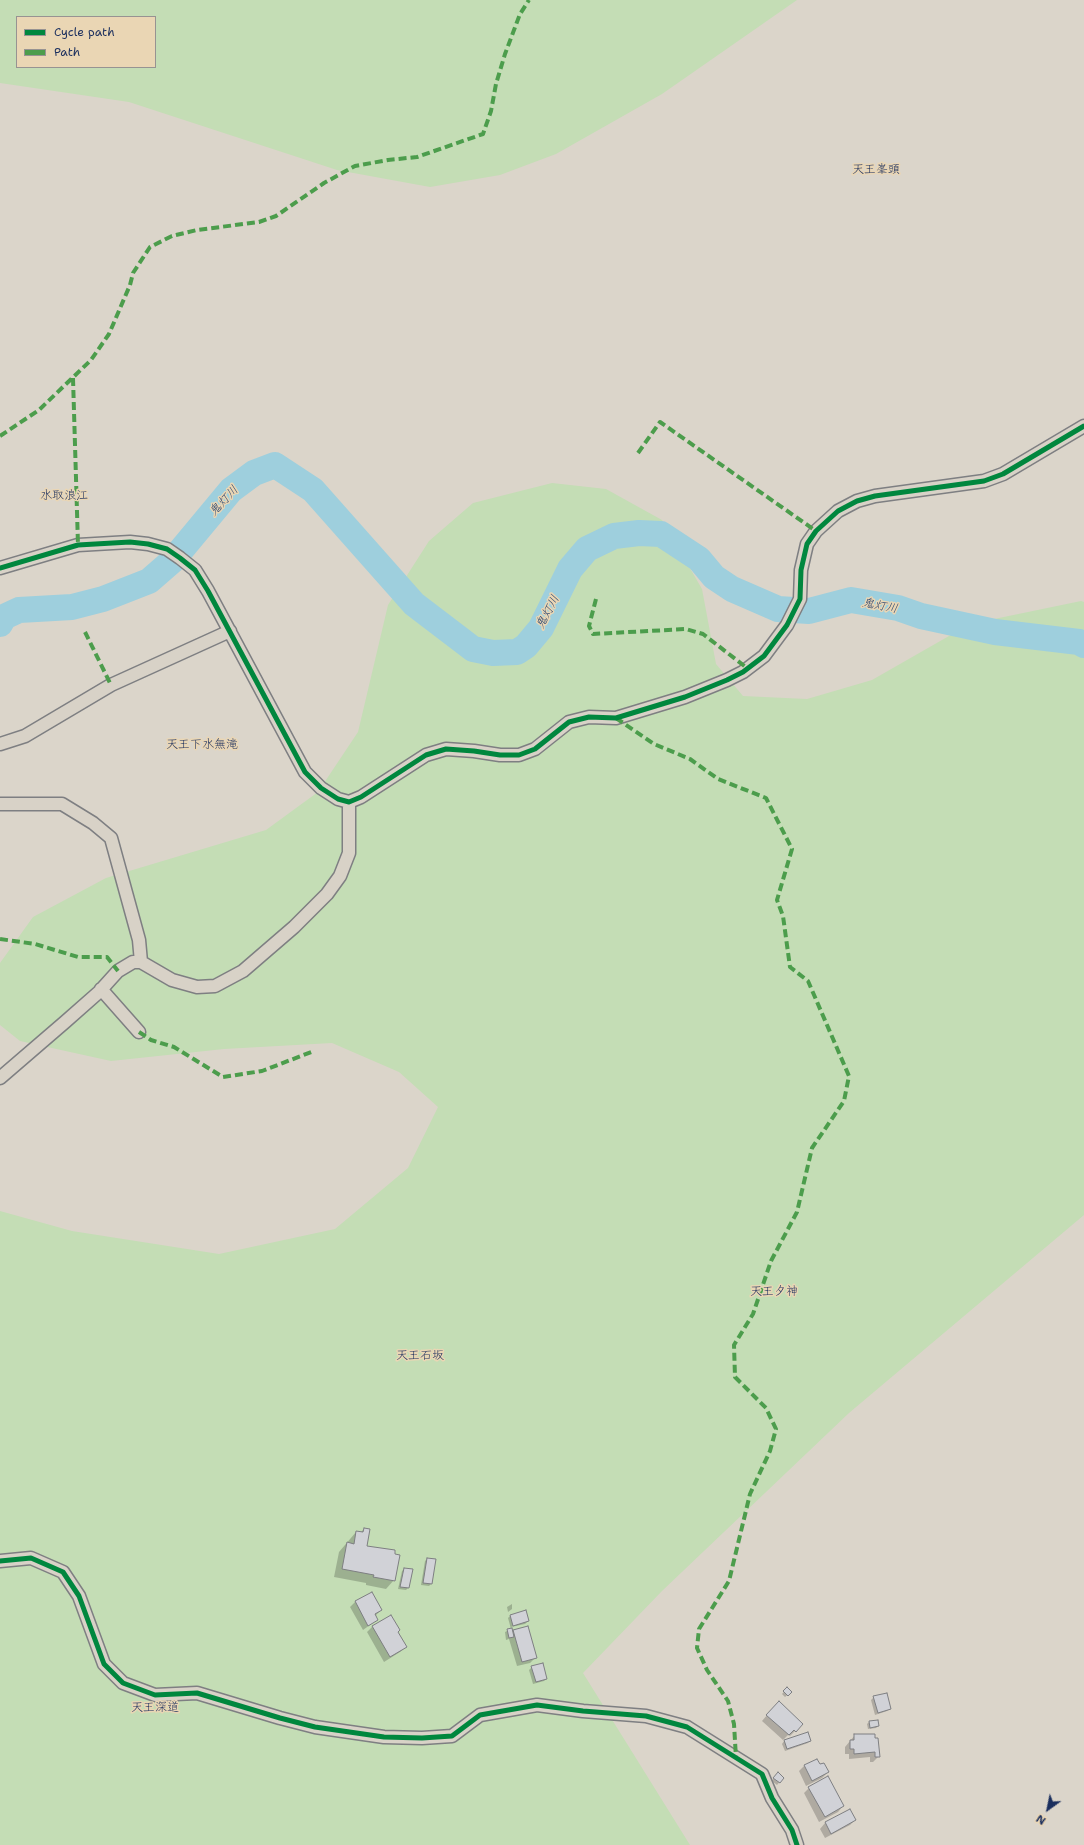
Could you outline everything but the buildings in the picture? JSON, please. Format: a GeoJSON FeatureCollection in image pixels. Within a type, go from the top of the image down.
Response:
{"type":"FeatureCollection","features":[{"type":"Feature","properties":{"kind":"street"},"geometry":{"type":"LineString","coordinates":[[0,568],[78,545],[130,542],[167,549],[195,570],[208,591],[305,772],[321,788],[338,799],[349,802],[361,797],[426,755],[446,749],[500,755],[519,755],[535,749],[569,722],[589,717],[616,718],[685,697],[732,677],[764,656],[788,625],[800,600],[801,570],[807,544],[816,531],[838,511],[857,501],[875,496],[984,481],[1003,474],[1084,426]]}},
{"type":"Feature","properties":{"kind":"street"},"geometry":{"type":"LineString","coordinates":[[0,744],[25,736],[111,685],[230,631]]}},
{"type":"Feature","properties":{"kind":"street"},"geometry":{"type":"LineString","coordinates":[[0,1078],[101,989],[118,971],[133,962],[141,962],[172,980],[197,987],[215,986],[243,971],[294,927],[327,894],[340,876],[349,853],[349,802]]}},
{"type":"Feature","properties":{"kind":"street"},"geometry":{"type":"LineString","coordinates":[[0,804],[62,804],[93,823],[111,838],[139,940],[141,962]]}},
{"type":"Feature","properties":{"kind":"street"},"geometry":{"type":"LineString","coordinates":[[101,989],[139,1032]]}},
{"type":"Feature","properties":{"kind":"street"},"geometry":{"type":"LineString","coordinates":[[0,1561],[32,1558],[63,1572],[79,1596],[104,1664],[123,1683],[155,1695],[197,1693],[315,1727],[384,1737],[422,1738],[452,1736],[480,1715],[537,1705],[583,1711],[646,1716],[687,1728],[762,1774],[772,1798],[792,1830],[797,1845]]}},
{"type":"Feature","properties":{"kind":"green space"},"geometry":{"type":"Polygon","coordinates":[[[0,0],[797,0],[662,94],[556,154],[500,175],[430,187],[337,170],[129,102],[0,83],[0,0]]]}},
{"type":"Feature","properties":{"kind":"green space"},"geometry":{"type":"Polygon","coordinates":[[[552,483],[606,489],[662,520],[702,589],[716,664],[743,696],[807,699],[872,680],[970,624],[1081,601],[1084,602],[1084,1215],[849,1413],[662,1591],[583,1673],[690,1845],[0,1845],[0,1211],[72,1231],[219,1254],[335,1229],[408,1168],[438,1107],[399,1072],[332,1043],[224,1049],[111,1061],[20,1041],[0,1025],[0,963],[33,917],[106,878],[266,830],[318,792],[358,732],[388,605],[429,541],[473,503],[552,483]]]}},
{"type":"Feature","properties":{"kind":"waterway","name":"鬼灯川"},"geometry":{"type":"LineString","coordinates":[[0,624],[4,617],[19,610],[72,607],[103,599],[149,581],[172,561],[231,490],[254,473],[275,465],[313,490],[414,604],[473,649],[493,653],[517,652],[526,646],[541,628],[570,569],[587,549],[614,536],[639,533],[661,534],[699,559],[714,577],[732,589],[778,609],[809,611],[851,600],[898,608],[921,616],[995,632],[1079,642],[1084,645]]}},
{"type":"Feature","properties":{"kind":"marked path"},"geometry":{"type":"LineString","coordinates":[[0,436],[39,410],[91,360],[109,334],[130,285],[133,273],[150,247],[172,236],[197,230],[259,222],[276,216],[324,183],[355,166],[417,157],[483,134],[491,111],[496,84],[505,54],[520,14],[529,0]]}},
{"type":"Feature","properties":{"kind":"marked path"},"geometry":{"type":"LineString","coordinates":[[73,378],[78,545]]}},
{"type":"Feature","properties":{"kind":"marked path"},"geometry":{"type":"LineString","coordinates":[[638,453],[660,422],[816,531]]}},
{"type":"Feature","properties":{"kind":"marked path"},"geometry":{"type":"LineString","coordinates":[[596,599],[589,626],[593,634],[686,629],[703,634],[747,668]]}},
{"type":"Feature","properties":{"kind":"marked path"},"geometry":{"type":"LineString","coordinates":[[85,632],[111,685]]}},
{"type":"Feature","properties":{"kind":"marked path"},"geometry":{"type":"LineString","coordinates":[[616,718],[654,744],[690,759],[718,779],[766,798],[792,849],[777,900],[783,916],[790,967],[808,981],[849,1076],[844,1101],[812,1148],[797,1212],[771,1261],[753,1314],[734,1345],[735,1377],[766,1408],[776,1429],[770,1451],[750,1494],[729,1581],[699,1629],[697,1648],[707,1670],[728,1701],[734,1724],[736,1758]]}},
{"type":"Feature","properties":{"kind":"marked path"},"geometry":{"type":"LineString","coordinates":[[0,939],[35,944],[78,957],[107,957],[118,971]]}},
{"type":"Feature","properties":{"kind":"marked path"},"geometry":{"type":"LineString","coordinates":[[139,1032],[151,1040],[174,1047],[223,1077],[262,1071],[314,1051]]}},
{"type":"Feature","properties":{"kind":"cycle path"},"geometry":{"type":"LineString","coordinates":[[0,568],[78,545],[130,542],[148,544],[167,549],[195,570],[208,591],[305,772],[321,788],[338,799],[349,802],[361,797],[426,755],[446,749],[500,755],[519,755],[535,749],[569,722],[589,717],[616,718],[685,697],[743,672],[764,656],[787,625],[800,599],[801,570],[807,544],[816,531],[838,511],[857,501],[875,496],[984,481],[1003,474],[1084,426]]}},
{"type":"Feature","properties":{"kind":"cycle path"},"geometry":{"type":"LineString","coordinates":[[0,1561],[31,1558],[63,1572],[79,1596],[104,1664],[123,1683],[155,1695],[197,1693],[315,1727],[384,1737],[422,1738],[452,1736],[480,1715],[537,1705],[583,1711],[646,1716],[687,1727],[762,1774],[772,1798],[792,1830],[797,1845]]}},
{"type":"Feature","properties":{"kind":"district","name":"天王峯頭"},"geometry":{"type":"Point","coordinates":[876,170]}},
{"type":"Feature","properties":{"kind":"district","name":"水取浪江"},"geometry":{"type":"Point","coordinates":[64,496]}},
{"type":"Feature","properties":{"kind":"district","name":"天王下水無滝"},"geometry":{"type":"Point","coordinates":[202,745]}},
{"type":"Feature","properties":{"kind":"district","name":"天王夕神"},"geometry":{"type":"Point","coordinates":[774,1292]}},
{"type":"Feature","properties":{"kind":"district","name":"天王石坂"},"geometry":{"type":"Point","coordinates":[420,1356]}},
{"type":"Feature","properties":{"kind":"district","name":"天王深道"},"geometry":{"type":"Point","coordinates":[155,1708]}}]}
